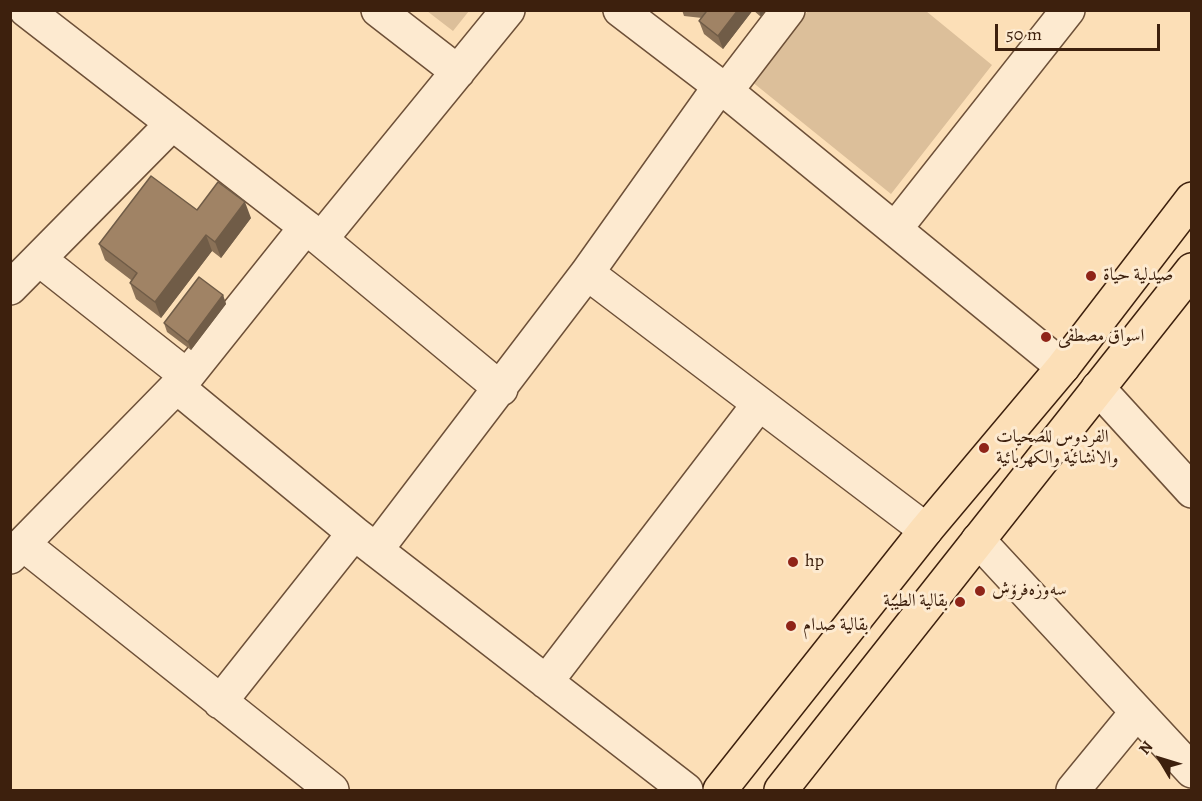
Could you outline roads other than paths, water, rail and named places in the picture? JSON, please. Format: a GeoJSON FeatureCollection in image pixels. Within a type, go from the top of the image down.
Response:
{"type":"FeatureCollection","features":[{"type":"Feature","properties":{"kind":"main road"},"geometry":{"type":"LineString","coordinates":[[720,790],[926,530],[1063,367],[1191,199]]}},
{"type":"Feature","properties":{"kind":"main road"},"geometry":{"type":"LineString","coordinates":[[781,790],[1191,270]]}},
{"type":"Feature","properties":{"kind":"street"},"geometry":{"type":"LineString","coordinates":[[26,10],[314,233],[501,389]]}},
{"type":"Feature","properties":{"kind":"street"},"geometry":{"type":"LineString","coordinates":[[378,10],[458,72]]}},
{"type":"Feature","properties":{"kind":"street"},"geometry":{"type":"LineString","coordinates":[[332,790],[220,702],[17,550],[182,382],[458,72],[508,10]]}},
{"type":"Feature","properties":{"kind":"street"},"geometry":{"type":"LineString","coordinates":[[620,10],[723,89],[1063,367]]}},
{"type":"Feature","properties":{"kind":"street"},"geometry":{"type":"LineString","coordinates":[[220,702],[501,389],[723,89],[788,10]]}},
{"type":"Feature","properties":{"kind":"street"},"geometry":{"type":"LineString","coordinates":[[895,229],[1068,10]]}},
{"type":"Feature","properties":{"kind":"street"},"geometry":{"type":"LineString","coordinates":[[172,124],[21,271],[182,382],[365,542],[686,790]]}},
{"type":"Feature","properties":{"kind":"street"},"geometry":{"type":"LineString","coordinates":[[587,273],[926,530]]}},
{"type":"Feature","properties":{"kind":"street"},"geometry":{"type":"LineString","coordinates":[[1098,387],[1191,490]]}},
{"type":"Feature","properties":{"kind":"street"},"geometry":{"type":"LineString","coordinates":[[546,682],[759,404]]}},
{"type":"Feature","properties":{"kind":"street"},"geometry":{"type":"LineString","coordinates":[[978,540],[1191,771]]}},
{"type":"Feature","properties":{"kind":"street"},"geometry":{"type":"LineString","coordinates":[[1073,790],[1137,712]]}},
{"type":"Feature","properties":{"kind":"place","name":"صيدلية حياة"},"geometry":{"type":"Point","coordinates":[1091,276]}},
{"type":"Feature","properties":{"kind":"place","name":"اسواق مصطفى"},"geometry":{"type":"Point","coordinates":[1046,337]}},
{"type":"Feature","properties":{"kind":"place","name":"الفردوس للصحيات والانشائية والكهربائية"},"geometry":{"type":"Point","coordinates":[984,448]}},
{"type":"Feature","properties":{"kind":"place","name":"hp"},"geometry":{"type":"Point","coordinates":[793,562]}},
{"type":"Feature","properties":{"kind":"place","name":"سەوزەفرۆش"},"geometry":{"type":"Point","coordinates":[980,591]}},
{"type":"Feature","properties":{"kind":"place","name":"بقالية الطيبة"},"geometry":{"type":"Point","coordinates":[960,602]}},
{"type":"Feature","properties":{"kind":"place","name":"بقالية صدام"},"geometry":{"type":"Point","coordinates":[791,626]}}]}
